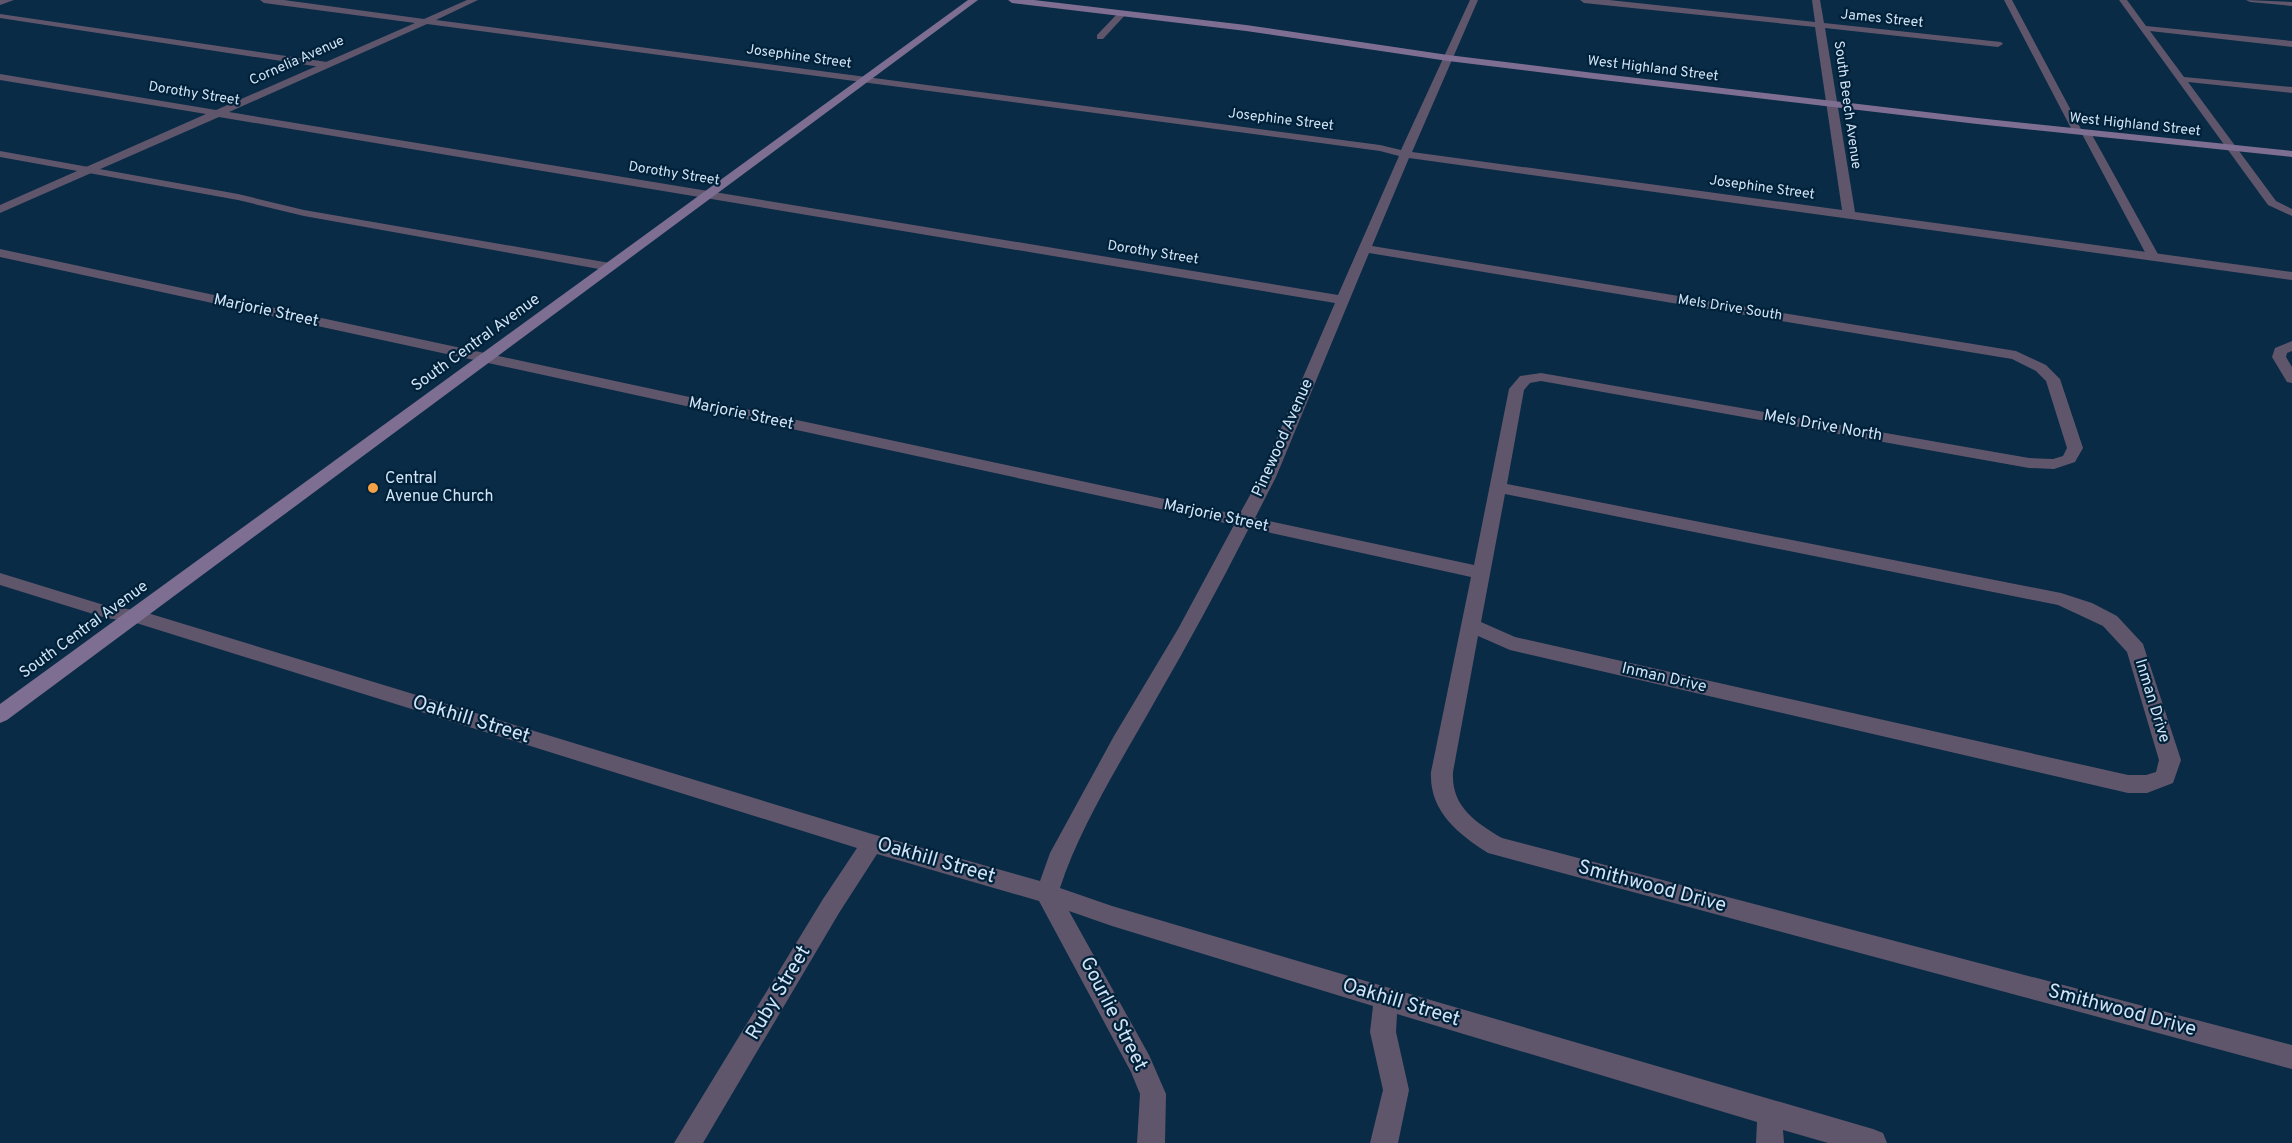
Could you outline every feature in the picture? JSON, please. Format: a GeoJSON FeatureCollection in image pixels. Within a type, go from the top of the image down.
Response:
{"type":"FeatureCollection","features":[{"type":"Feature","properties":{"kind":"street","name":"Josephine Street"},"geometry":{"type":"LineString","coordinates":[[264,0],[1380,148],[1405,154],[2292,276]]}},
{"type":"Feature","properties":{"kind":"street","name":"Cornelia Avenue"},"geometry":{"type":"LineString","coordinates":[[0,209],[474,0]]}},
{"type":"Feature","properties":{"kind":"street","name":"South Central Avenue"},"geometry":{"type":"LineString","coordinates":[[0,715],[974,0]]}},
{"type":"Feature","properties":{"kind":"street","name":"West Highland Street"},"geometry":{"type":"LineString","coordinates":[[1012,0],[1246,28],[1448,58],[2082,133],[2292,154]]}},
{"type":"Feature","properties":{"kind":"street","name":"Pinewood Avenue"},"geometry":{"type":"LineString","coordinates":[[1047,893],[1058,860],[1268,477],[1405,154],[1474,0]]}},
{"type":"Feature","properties":{"kind":"street","name":"James Street"},"geometry":{"type":"LineString","coordinates":[[1584,0],[1998,44]]}},
{"type":"Feature","properties":{"kind":"street","name":"South Beech Avenue"},"geometry":{"type":"LineString","coordinates":[[1816,0],[1830,103],[1850,215]]}},
{"type":"Feature","properties":{"kind":"street","name":"Dorothy Street"},"geometry":{"type":"LineString","coordinates":[[0,77],[1342,300]]}},
{"type":"Feature","properties":{"kind":"street","name":"Mels Drive South"},"geometry":{"type":"LineString","coordinates":[[1366,249],[1997,350],[2016,355],[2045,370],[2053,379],[2063,411]]}},
{"type":"Feature","properties":{"kind":"street","name":"Marjorie Street"},"geometry":{"type":"LineString","coordinates":[[0,253],[1482,573]]}},
{"type":"Feature","properties":{"kind":"street"},"geometry":{"type":"LineString","coordinates":[[2288,347],[2279,357],[2292,379]]}},
{"type":"Feature","properties":{"kind":"street","name":"Mels Drive North"},"geometry":{"type":"LineString","coordinates":[[1525,379],[1541,377],[2029,463],[2054,464],[2069,459],[2075,448],[2063,411]]}},
{"type":"Feature","properties":{"kind":"street","name":"Smithwood Drive"},"geometry":{"type":"LineString","coordinates":[[1525,379],[1517,388],[1442,772],[1441,790],[1456,815],[1474,833],[1496,846],[2292,1057]]}},
{"type":"Feature","properties":{"kind":"street","name":"Inman Drive"},"geometry":{"type":"LineString","coordinates":[[1472,626],[1510,643],[2128,784],[2147,784],[2164,777],[2170,760],[2136,649],[2110,621],[2085,608],[2061,599],[1497,486]]}},
{"type":"Feature","properties":{"kind":"street","name":"Oakhill Street"},"geometry":{"type":"LineString","coordinates":[[0,579],[106,612],[134,616],[872,843],[1047,893],[1112,916],[1873,1143]]}},
{"type":"Feature","properties":{"kind":"street","name":"Ruby Street"},"geometry":{"type":"LineString","coordinates":[[688,1143],[831,906],[872,843]]}},
{"type":"Feature","properties":{"kind":"street","name":"Gourlie Street"},"geometry":{"type":"LineString","coordinates":[[1047,893],[1135,1055],[1153,1094],[1151,1143]]}},
{"type":"Feature","properties":{"kind":"street"},"geometry":{"type":"LineString","coordinates":[[1384,1143],[1396,1090],[1383,1032],[1386,999]]}},
{"type":"Feature","properties":{"kind":"street"},"geometry":{"type":"LineString","coordinates":[[1770,1111],[1770,1143]]}},
{"type":"Feature","properties":{"kind":"lane"},"geometry":{"type":"LineString","coordinates":[[0,3],[10,0]]}},
{"type":"Feature","properties":{"kind":"lane"},"geometry":{"type":"LineString","coordinates":[[2008,0],[2153,256]]}},
{"type":"Feature","properties":{"kind":"lane"},"geometry":{"type":"LineString","coordinates":[[2122,0],[2272,203],[2292,213]]}},
{"type":"Feature","properties":{"kind":"lane"},"geometry":{"type":"LineString","coordinates":[[2250,0],[2292,4]]}},
{"type":"Feature","properties":{"kind":"lane"},"geometry":{"type":"LineString","coordinates":[[1100,37],[1123,13]]}},
{"type":"Feature","properties":{"kind":"lane"},"geometry":{"type":"LineString","coordinates":[[0,16],[327,65]]}},
{"type":"Feature","properties":{"kind":"lane"},"geometry":{"type":"LineString","coordinates":[[2143,28],[2292,44]]}},
{"type":"Feature","properties":{"kind":"lane"},"geometry":{"type":"LineString","coordinates":[[2181,79],[2292,90]]}},
{"type":"Feature","properties":{"kind":"lane"},"geometry":{"type":"LineString","coordinates":[[0,154],[238,197],[304,213],[610,267]]}},
{"type":"Feature","properties":{"kind":"place","name":"Central Avenue Church"},"geometry":{"type":"Point","coordinates":[373,488]}}]}
